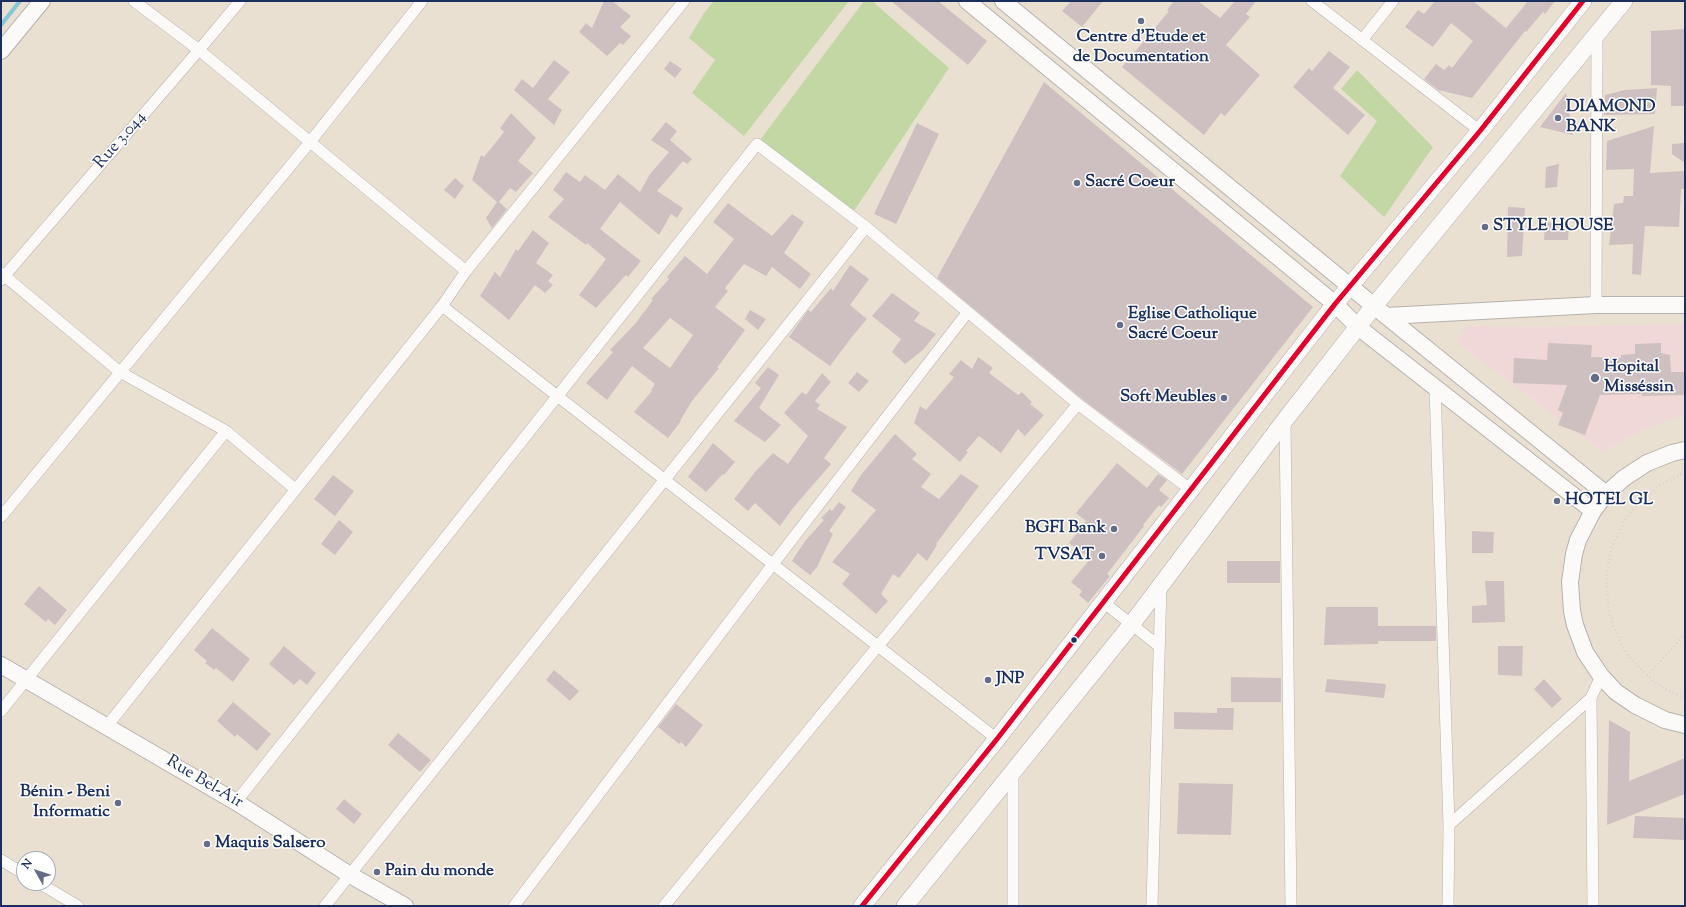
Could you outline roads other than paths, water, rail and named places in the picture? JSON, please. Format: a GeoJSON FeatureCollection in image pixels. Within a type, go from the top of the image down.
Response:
{"type":"FeatureCollection","features":[{"type":"Feature","properties":{"kind":"main road"},"geometry":{"type":"LineString","coordinates":[[1,51],[42,1]]}},
{"type":"Feature","properties":{"kind":"main road"},"geometry":{"type":"LineString","coordinates":[[967,1],[1335,304],[1358,327],[1593,512]]}},
{"type":"Feature","properties":{"kind":"main road"},"geometry":{"type":"LineString","coordinates":[[1003,1],[1351,285],[1380,311],[1606,494]]}},
{"type":"Feature","properties":{"kind":"main road"},"geometry":{"type":"LineString","coordinates":[[862,906],[997,739],[1335,304],[1480,131],[1583,1]]}},
{"type":"Feature","properties":{"kind":"main road"},"geometry":{"type":"LineString","coordinates":[[905,906],[1131,625],[1285,420],[1358,327],[1380,311],[1624,1]]}},
{"type":"Feature","properties":{"kind":"main road"},"geometry":{"type":"LineString","coordinates":[[1380,311],[1596,305],[1685,305]]}},
{"type":"Feature","properties":{"kind":"main road"},"geometry":{"type":"LineString","coordinates":[[1685,450],[1672,453],[1647,463],[1624,478],[1606,494],[1593,512],[1578,540],[1574,554],[1570,582],[1573,618],[1579,638],[1592,664],[1601,676],[1616,692],[1634,706],[1665,720],[1685,725]]}},
{"type":"Feature","properties":{"kind":"main road","name":"Rue Bel-Air"},"geometry":{"type":"LineString","coordinates":[[1,665],[236,802],[350,875],[405,906]]}},
{"type":"Feature","properties":{"kind":"street"},"geometry":{"type":"LineString","coordinates":[[134,1],[199,50],[466,271]]}},
{"type":"Feature","properties":{"kind":"street","name":"Rue 3.044"},"geometry":{"type":"LineString","coordinates":[[2,276],[240,1]]}},
{"type":"Feature","properties":{"kind":"street"},"geometry":{"type":"LineString","coordinates":[[1,517],[310,142],[422,1]]}},
{"type":"Feature","properties":{"kind":"street"},"geometry":{"type":"LineString","coordinates":[[107,726],[295,488],[442,306],[466,271],[684,1]]}},
{"type":"Feature","properties":{"kind":"street"},"geometry":{"type":"LineString","coordinates":[[1312,1],[1480,131]]}},
{"type":"Feature","properties":{"kind":"street"},"geometry":{"type":"LineString","coordinates":[[1362,40],[1393,1]]}},
{"type":"Feature","properties":{"kind":"street"},"geometry":{"type":"LineString","coordinates":[[1596,305],[1597,36]]}},
{"type":"Feature","properties":{"kind":"street"},"geometry":{"type":"LineString","coordinates":[[236,802],[757,144],[866,227],[967,313],[1078,404],[1191,490]]}},
{"type":"Feature","properties":{"kind":"street"},"geometry":{"type":"LineString","coordinates":[[325,906],[866,227]]}},
{"type":"Feature","properties":{"kind":"street"},"geometry":{"type":"LineString","coordinates":[[2,276],[120,372],[226,431],[295,488]]}},
{"type":"Feature","properties":{"kind":"street"},"geometry":{"type":"LineString","coordinates":[[442,306],[997,739]]}},
{"type":"Feature","properties":{"kind":"street"},"geometry":{"type":"LineString","coordinates":[[514,906],[773,564],[967,313]]}},
{"type":"Feature","properties":{"kind":"street"},"geometry":{"type":"LineString","coordinates":[[1435,388],[1449,825],[1448,906]]}},
{"type":"Feature","properties":{"kind":"street"},"geometry":{"type":"LineString","coordinates":[[664,906],[1078,404]]}},
{"type":"Feature","properties":{"kind":"street"},"geometry":{"type":"LineString","coordinates":[[1285,420],[1291,906]]}},
{"type":"Feature","properties":{"kind":"street"},"geometry":{"type":"LineString","coordinates":[[1,711],[27,681],[226,431]]}},
{"type":"Feature","properties":{"kind":"street"},"geometry":{"type":"LineString","coordinates":[[1152,906],[1161,584]]}},
{"type":"Feature","properties":{"kind":"street"},"geometry":{"type":"LineString","coordinates":[[1103,602],[1159,646]]}},
{"type":"Feature","properties":{"kind":"street"},"geometry":{"type":"LineString","coordinates":[[1449,825],[1591,698],[1601,676]]}},
{"type":"Feature","properties":{"kind":"street"},"geometry":{"type":"LineString","coordinates":[[1591,698],[1593,906]]}},
{"type":"Feature","properties":{"kind":"street"},"geometry":{"type":"LineString","coordinates":[[1013,771],[1013,906]]}},
{"type":"Feature","properties":{"kind":"street"},"geometry":{"type":"LineString","coordinates":[[1,860],[16,869]]}},
{"type":"Feature","properties":{"kind":"street"},"geometry":{"type":"LineString","coordinates":[[53,891],[78,906]]}},
{"type":"Feature","properties":{"kind":"waterway"},"geometry":{"type":"LineString","coordinates":[[1,25],[20,1]]}},
{"type":"Feature","properties":{"kind":"place","name":"Centre d'Etude et de Documentation"},"geometry":{"type":"Point","coordinates":[1141,21]}},
{"type":"Feature","properties":{"kind":"place","name":"DIAMOND BANK"},"geometry":{"type":"Point","coordinates":[1558,118]}},
{"type":"Feature","properties":{"kind":"place","name":"Sacré Coeur"},"geometry":{"type":"Point","coordinates":[1077,183]}},
{"type":"Feature","properties":{"kind":"place","name":"STYLE HOUSE"},"geometry":{"type":"Point","coordinates":[1485,227]}},
{"type":"Feature","properties":{"kind":"place","name":"Eglise Catholique Sacré Coeur"},"geometry":{"type":"Point","coordinates":[1120,325]}},
{"type":"Feature","properties":{"kind":"place","name":"Hopital Misséssin"},"geometry":{"type":"Point","coordinates":[1595,378]}},
{"type":"Feature","properties":{"kind":"place","name":"Soft Meubles"},"geometry":{"type":"Point","coordinates":[1224,398]}},
{"type":"Feature","properties":{"kind":"place","name":"HOTEL GL"},"geometry":{"type":"Point","coordinates":[1557,501]}},
{"type":"Feature","properties":{"kind":"place","name":"BGFI Bank"},"geometry":{"type":"Point","coordinates":[1114,529]}},
{"type":"Feature","properties":{"kind":"place","name":"TVSAT"},"geometry":{"type":"Point","coordinates":[1102,556]}},
{"type":"Feature","properties":{"kind":"place","name":"JNP"},"geometry":{"type":"Point","coordinates":[988,680]}},
{"type":"Feature","properties":{"kind":"place","name":"Bénin - Beni Informatic"},"geometry":{"type":"Point","coordinates":[118,803]}},
{"type":"Feature","properties":{"kind":"place","name":"Maquis Salsero"},"geometry":{"type":"Point","coordinates":[207,844]}},
{"type":"Feature","properties":{"kind":"place","name":"Pain du monde"},"geometry":{"type":"Point","coordinates":[377,872]}}]}
